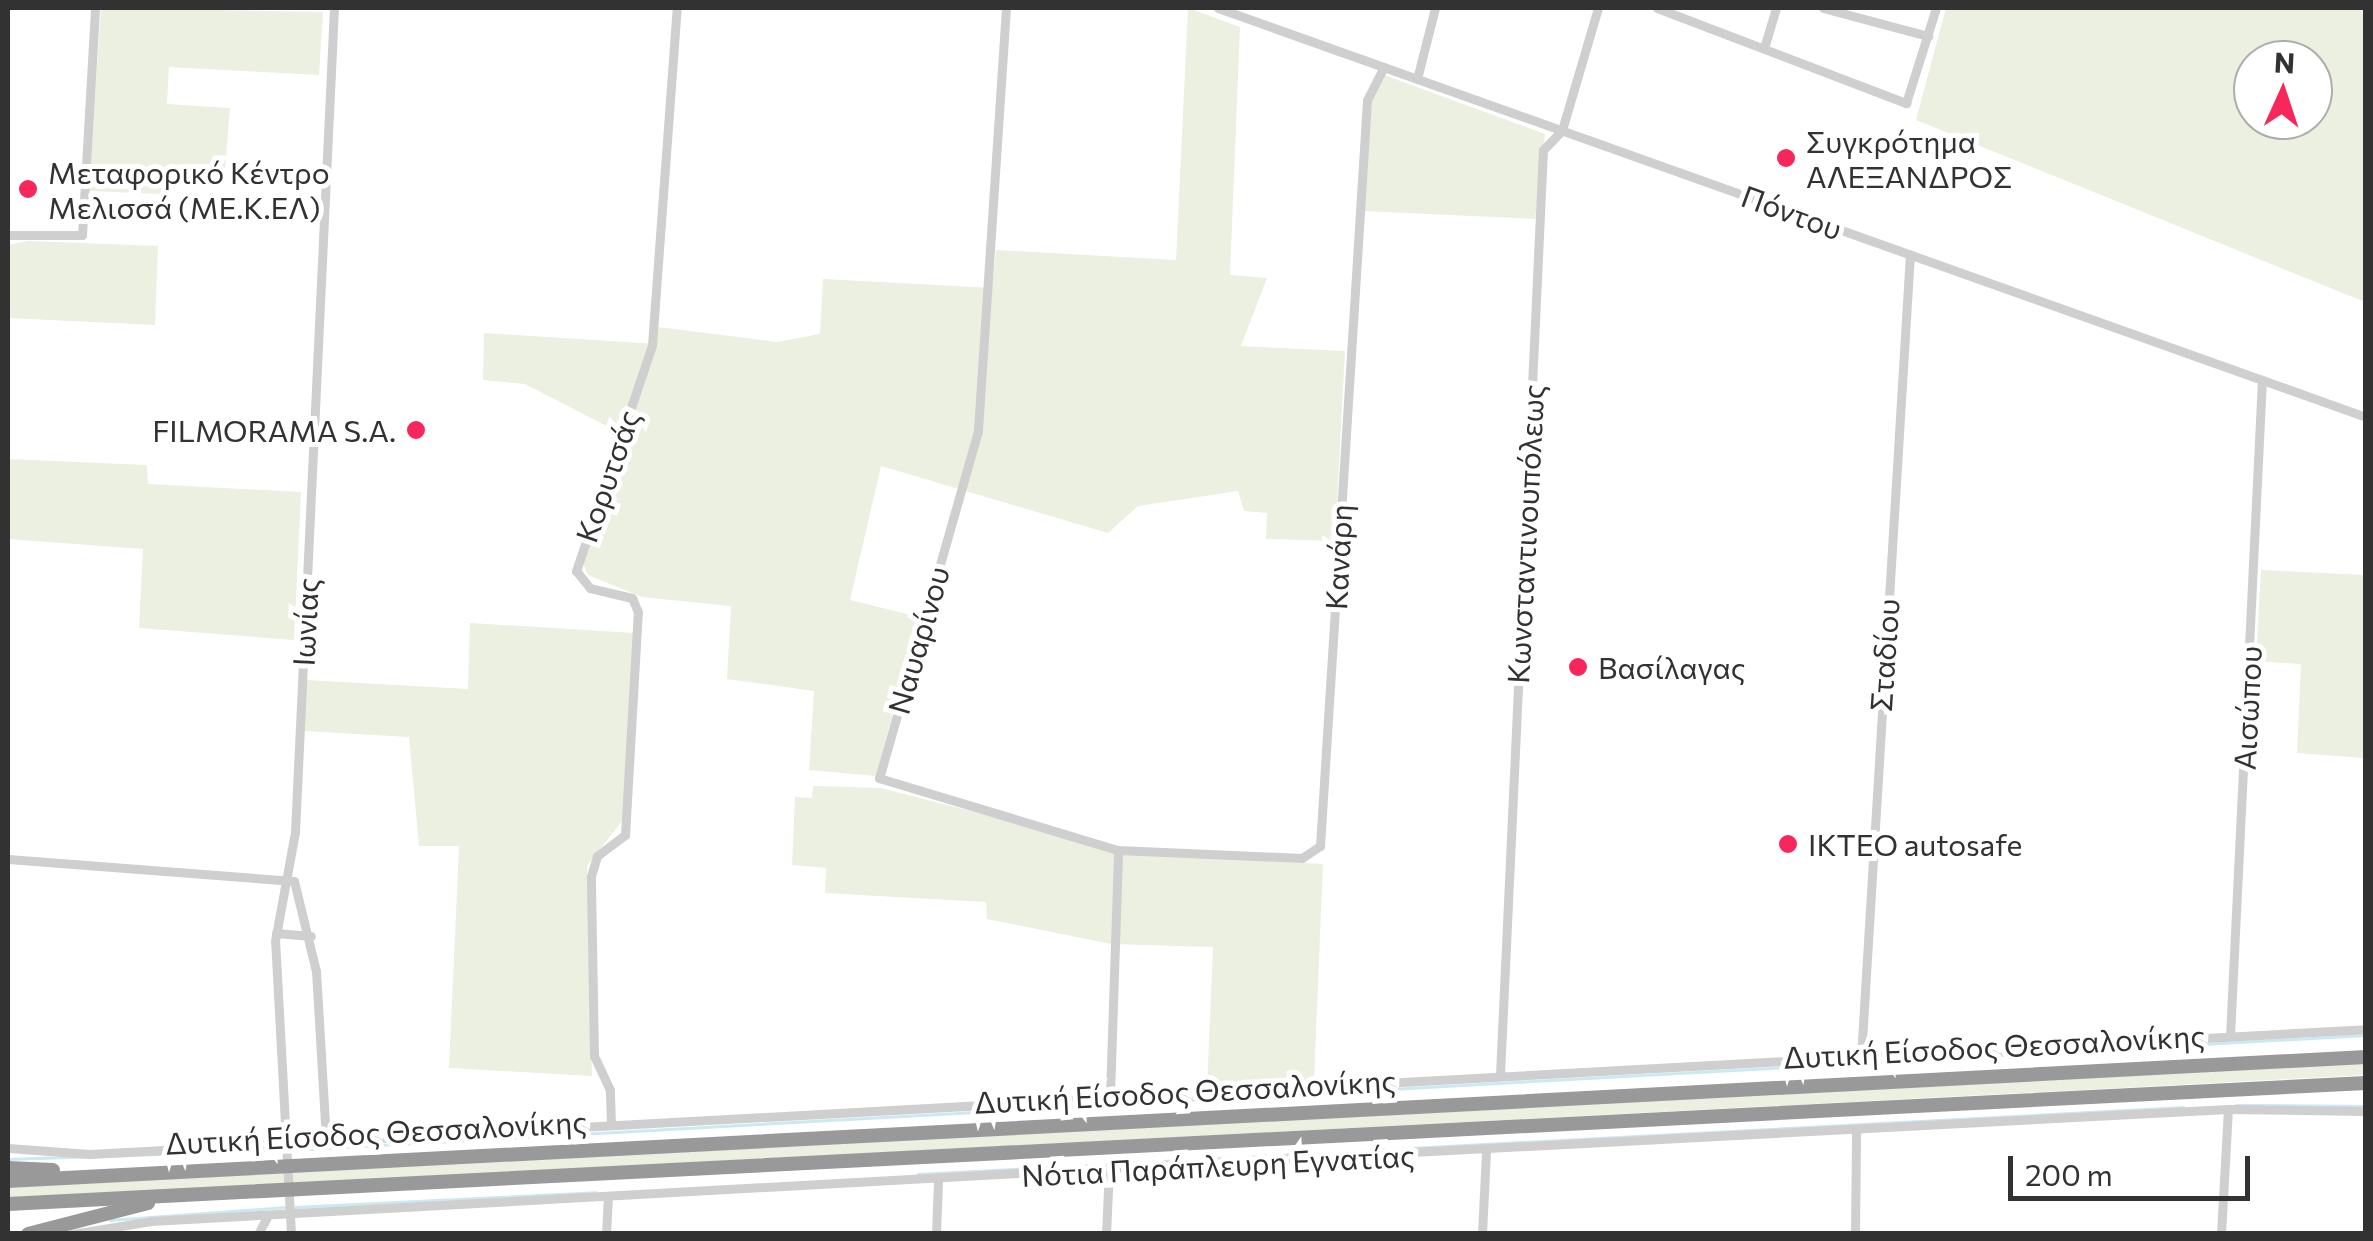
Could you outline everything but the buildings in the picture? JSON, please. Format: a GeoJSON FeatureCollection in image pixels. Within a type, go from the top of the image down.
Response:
{"type":"FeatureCollection","features":[{"type":"Feature","properties":{"kind":"highway","name":"Δυτική Είσοδος Θεσσαλονίκης"},"geometry":{"type":"LineString","coordinates":[[8,1181],[2366,1057]]}},
{"type":"Feature","properties":{"kind":"highway","name":"Δυτική Είσοδος Θεσσαλονίκης"},"geometry":{"type":"LineString","coordinates":[[8,1204],[2366,1083]]}},
{"type":"Feature","properties":{"kind":"highway"},"geometry":{"type":"LineString","coordinates":[[8,1168],[129,1175]]}},
{"type":"Feature","properties":{"kind":"highway"},"geometry":{"type":"LineString","coordinates":[[28,1234],[186,1193]]}},
{"type":"Feature","properties":{"kind":"street"},"geometry":{"type":"LineString","coordinates":[[8,235],[82,235],[95,8]]}},
{"type":"Feature","properties":{"kind":"street","name":"Ιωνίας"},"geometry":{"type":"LineString","coordinates":[[291,1234],[276,933],[288,878],[334,8]]}},
{"type":"Feature","properties":{"kind":"street","name":"Κορυτσάς"},"geometry":{"type":"LineString","coordinates":[[611,1124],[610,1090],[594,1056],[591,876],[597,856],[626,835],[638,608],[628,596],[590,588],[576,571],[652,345],[677,8]]}},
{"type":"Feature","properties":{"kind":"street","name":"Ναυαρίνου"},"geometry":{"type":"LineString","coordinates":[[1006,8],[978,431],[880,778],[1118,850]]}},
{"type":"Feature","properties":{"kind":"street","name":"Πόντου"},"geometry":{"type":"LineString","coordinates":[[1218,8],[2366,416]]}},
{"type":"Feature","properties":{"kind":"street"},"geometry":{"type":"LineString","coordinates":[[1417,78],[1434,8]]}},
{"type":"Feature","properties":{"kind":"street","name":"Κωνσταντινουπόλεως"},"geometry":{"type":"LineString","coordinates":[[1500,1075],[1543,150],[1562,130],[1598,8]]}},
{"type":"Feature","properties":{"kind":"street"},"geometry":{"type":"LineString","coordinates":[[1657,8],[1906,102],[1936,8]]}},
{"type":"Feature","properties":{"kind":"street"},"geometry":{"type":"LineString","coordinates":[[1764,48],[1776,8]]}},
{"type":"Feature","properties":{"kind":"street"},"geometry":{"type":"LineString","coordinates":[[1823,8],[1928,36]]}},
{"type":"Feature","properties":{"kind":"street","name":"Κανάρη"},"geometry":{"type":"LineString","coordinates":[[1118,850],[1302,858],[1320,846],[1367,100],[1384,67]]}},
{"type":"Feature","properties":{"kind":"street","name":"Σταδίου"},"geometry":{"type":"LineString","coordinates":[[1862,1056],[1910,254]]}},
{"type":"Feature","properties":{"kind":"street","name":"Αισώπου"},"geometry":{"type":"LineString","coordinates":[[2230,1036],[2262,380]]}},
{"type":"Feature","properties":{"kind":"street"},"geometry":{"type":"LineString","coordinates":[[1110,1096],[1118,850]]}},
{"type":"Feature","properties":{"kind":"street"},"geometry":{"type":"LineString","coordinates":[[8,859],[288,878],[300,892],[311,936],[326,1140]]}},
{"type":"Feature","properties":{"kind":"street"},"geometry":{"type":"LineString","coordinates":[[276,933],[311,936]]}},
{"type":"Feature","properties":{"kind":"street"},"geometry":{"type":"LineString","coordinates":[[8,1148],[90,1154],[2366,1028]]}},
{"type":"Feature","properties":{"kind":"street"},"geometry":{"type":"LineString","coordinates":[[2221,1234],[2228,1110]]}},
{"type":"Feature","properties":{"kind":"street","name":"Νότια Παράπλευρη Εγνατίας"},"geometry":{"type":"LineString","coordinates":[[72,1234],[267,1217],[938,1181],[1108,1168],[1856,1134],[2228,1110],[2366,1111]]}},
{"type":"Feature","properties":{"kind":"street"},"geometry":{"type":"LineString","coordinates":[[1855,1234],[1856,1134]]}},
{"type":"Feature","properties":{"kind":"street"},"geometry":{"type":"LineString","coordinates":[[1482,1234],[1486,1152]]}},
{"type":"Feature","properties":{"kind":"street"},"geometry":{"type":"LineString","coordinates":[[1106,1234],[1108,1168]]}},
{"type":"Feature","properties":{"kind":"street"},"geometry":{"type":"LineString","coordinates":[[936,1234],[938,1181]]}},
{"type":"Feature","properties":{"kind":"street"},"geometry":{"type":"LineString","coordinates":[[606,1234],[608,1196]]}},
{"type":"Feature","properties":{"kind":"street"},"geometry":{"type":"LineString","coordinates":[[258,1234],[267,1217]]}},
{"type":"Feature","properties":{"kind":"green space"},"geometry":{"type":"Polygon","coordinates":[[[101,8],[323,12],[319,75],[169,67],[167,104],[230,108],[224,182],[163,179],[162,194],[89,191],[101,8]]]}},
{"type":"Feature","properties":{"kind":"green space"},"geometry":{"type":"Polygon","coordinates":[[[1188,8],[1240,27],[1230,275],[1267,278],[1241,346],[1345,351],[1335,541],[1266,539],[1267,513],[1244,511],[1238,491],[1138,506],[1108,533],[881,466],[850,600],[919,617],[876,776],[809,770],[814,691],[727,679],[731,606],[642,597],[588,575],[583,564],[628,437],[525,384],[483,380],[484,333],[656,344],[658,327],[777,342],[820,334],[823,279],[992,288],[996,250],[1176,260],[1188,8]]]}},
{"type":"Feature","properties":{"kind":"green space"},"geometry":{"type":"Polygon","coordinates":[[[1946,8],[2365,8],[2365,302],[1916,120],[1946,8]]]}},
{"type":"Feature","properties":{"kind":"green space"},"geometry":{"type":"Polygon","coordinates":[[[1384,75],[1545,134],[1535,219],[1364,211],[1372,100],[1384,75]]]}},
{"type":"Feature","properties":{"kind":"green space"},"geometry":{"type":"Polygon","coordinates":[[[28,241],[158,246],[155,325],[8,318],[8,245],[28,241]]]}},
{"type":"Feature","properties":{"kind":"green space"},"geometry":{"type":"Polygon","coordinates":[[[8,459],[147,465],[148,484],[301,492],[294,640],[139,628],[143,549],[8,539],[8,459]]]}},
{"type":"Feature","properties":{"kind":"green space"},"geometry":{"type":"Polygon","coordinates":[[[2261,570],[2365,575],[2365,758],[2297,753],[2301,664],[2256,661],[2261,570]]]}},
{"type":"Feature","properties":{"kind":"green space"},"geometry":{"type":"Polygon","coordinates":[[[470,623],[634,633],[622,821],[587,866],[592,1076],[449,1068],[459,846],[419,846],[409,737],[304,731],[306,680],[468,689],[470,623]]]}},
{"type":"Feature","properties":{"kind":"green space"},"geometry":{"type":"Polygon","coordinates":[[[813,786],[881,788],[1137,854],[1323,864],[1314,1082],[1207,1088],[1213,947],[1111,944],[987,919],[986,902],[825,893],[826,868],[792,865],[795,797],[812,798],[813,786]]]}},
{"type":"Feature","properties":{"kind":"green space"},"geometry":{"type":"Polygon","coordinates":[[[2365,1063],[2365,1075],[8,1198],[8,1188],[291,1171],[2365,1063]]]}},
{"type":"Feature","properties":{"kind":"waterway"},"geometry":{"type":"LineString","coordinates":[[289,1150],[2366,1035]]}},
{"type":"Feature","properties":{"kind":"waterway"},"geometry":{"type":"LineString","coordinates":[[2236,1105],[2366,1106]]}},
{"type":"Feature","properties":{"kind":"waterway"},"geometry":{"type":"LineString","coordinates":[[918,1174],[2183,1107]]}},
{"type":"Feature","properties":{"kind":"waterway"},"geometry":{"type":"LineString","coordinates":[[8,1159],[281,1150]]}},
{"type":"Feature","properties":{"kind":"waterway"},"geometry":{"type":"LineString","coordinates":[[294,1207],[596,1192]]}},
{"type":"Feature","properties":{"kind":"waterway"},"geometry":{"type":"LineString","coordinates":[[110,1220],[286,1207]]}},
{"type":"Feature","properties":{"kind":"place","name":"Συγκρότημα ΑΛΕΞΑΝΔΡΟΣ"},"geometry":{"type":"Point","coordinates":[1786,158]}},
{"type":"Feature","properties":{"kind":"place","name":"Μεταφορικό Κέντρο Μελισσά (ΜΕ.Κ.ΕΛ)"},"geometry":{"type":"Point","coordinates":[28,189]}},
{"type":"Feature","properties":{"kind":"place","name":"FILMORAMA S.A."},"geometry":{"type":"Point","coordinates":[416,430]}},
{"type":"Feature","properties":{"kind":"place","name":"Βασίλαγας"},"geometry":{"type":"Point","coordinates":[1578,667]}},
{"type":"Feature","properties":{"kind":"place","name":"ΙΚΤΕΟ autosafe"},"geometry":{"type":"Point","coordinates":[1788,844]}}]}
